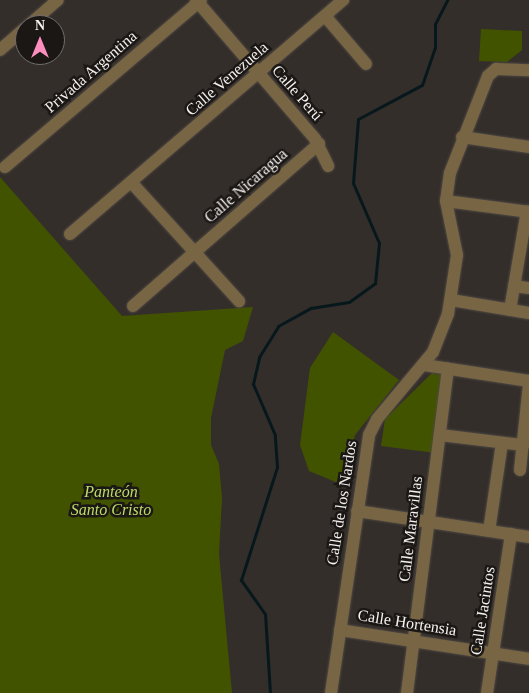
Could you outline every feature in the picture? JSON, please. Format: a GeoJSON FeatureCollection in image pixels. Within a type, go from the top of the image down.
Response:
{"type":"FeatureCollection","features":[{"type":"Feature","properties":{"kind":"street"},"geometry":{"type":"LineString","coordinates":[[41,15],[58,0]]}},
{"type":"Feature","properties":{"kind":"street","name":"Calle Venezuela"},"geometry":{"type":"LineString","coordinates":[[70,234],[343,0]]}},
{"type":"Feature","properties":{"kind":"street","name":"Calle Perú"},"geometry":{"type":"LineString","coordinates":[[198,1],[319,144],[328,166]]}},
{"type":"Feature","properties":{"kind":"street","name":"Privada Argentina"},"geometry":{"type":"LineString","coordinates":[[5,167],[198,1]]}},
{"type":"Feature","properties":{"kind":"street"},"geometry":{"type":"LineString","coordinates":[[325,16],[366,64]]}},
{"type":"Feature","properties":{"kind":"street"},"geometry":{"type":"LineString","coordinates":[[0,50],[15,37]]}},
{"type":"Feature","properties":{"kind":"street"},"geometry":{"type":"LineString","coordinates":[[529,70],[496,69],[488,76],[462,137],[529,146]]}},
{"type":"Feature","properties":{"kind":"street","name":"Calle de los Nardos"},"geometry":{"type":"LineString","coordinates":[[331,693],[357,511],[372,427],[424,365],[440,339],[451,300],[456,255],[446,201],[447,182],[462,137]]}},
{"type":"Feature","properties":{"kind":"street","name":"Calle Nicaragua"},"geometry":{"type":"LineString","coordinates":[[133,306],[319,144]]}},
{"type":"Feature","properties":{"kind":"street"},"geometry":{"type":"LineString","coordinates":[[132,182],[239,302]]}},
{"type":"Feature","properties":{"kind":"street"},"geometry":{"type":"LineString","coordinates":[[446,201],[528,212],[526,236],[510,310]]}},
{"type":"Feature","properties":{"kind":"street"},"geometry":{"type":"LineString","coordinates":[[514,286],[529,288]]}},
{"type":"Feature","properties":{"kind":"street"},"geometry":{"type":"LineString","coordinates":[[451,300],[529,313]]}},
{"type":"Feature","properties":{"kind":"street"},"geometry":{"type":"LineString","coordinates":[[424,365],[529,381]]}},
{"type":"Feature","properties":{"kind":"street","name":"Calle Maravillas"},"geometry":{"type":"LineString","coordinates":[[407,693],[448,369]]}},
{"type":"Feature","properties":{"kind":"street"},"geometry":{"type":"LineString","coordinates":[[499,467],[525,471],[523,445],[529,385]]}},
{"type":"Feature","properties":{"kind":"street"},"geometry":{"type":"LineString","coordinates":[[440,435],[523,445]]}},
{"type":"Feature","properties":{"kind":"street"},"geometry":{"type":"LineString","coordinates":[[489,531],[502,443]]}},
{"type":"Feature","properties":{"kind":"street"},"geometry":{"type":"LineString","coordinates":[[357,511],[529,537]]}},
{"type":"Feature","properties":{"kind":"street","name":"Calle Jacintos"},"geometry":{"type":"LineString","coordinates":[[487,693],[511,534]]}},
{"type":"Feature","properties":{"kind":"street","name":"Calle Hortensia"},"geometry":{"type":"LineString","coordinates":[[340,630],[529,659]]}},
{"type":"Feature","properties":{"kind":"green space"},"geometry":{"type":"Polygon","coordinates":[[[481,29],[522,31],[522,50],[507,62],[479,61],[481,29]]]}},
{"type":"Feature","properties":{"kind":"green space","name":"Panteón Santo Cristo"},"geometry":{"type":"Polygon","coordinates":[[[0,177],[122,316],[253,307],[243,341],[225,350],[211,418],[211,445],[219,464],[222,498],[219,554],[232,693],[0,693],[0,177]]]}},
{"type":"Feature","properties":{"kind":"green space"},"geometry":{"type":"Polygon","coordinates":[[[333,332],[399,380],[355,435],[343,485],[309,471],[300,445],[310,368],[333,332]]]}},
{"type":"Feature","properties":{"kind":"green space"},"geometry":{"type":"Polygon","coordinates":[[[432,373],[445,376],[436,453],[381,446],[385,419],[432,373]]]}},
{"type":"Feature","properties":{"kind":"waterway"},"geometry":{"type":"LineString","coordinates":[[270,693],[265,614],[241,580],[277,467],[275,435],[253,384],[259,357],[278,326],[311,308],[349,302],[375,283],[379,243],[353,183],[358,119],[422,85],[435,48],[435,24],[447,0]]}}]}
